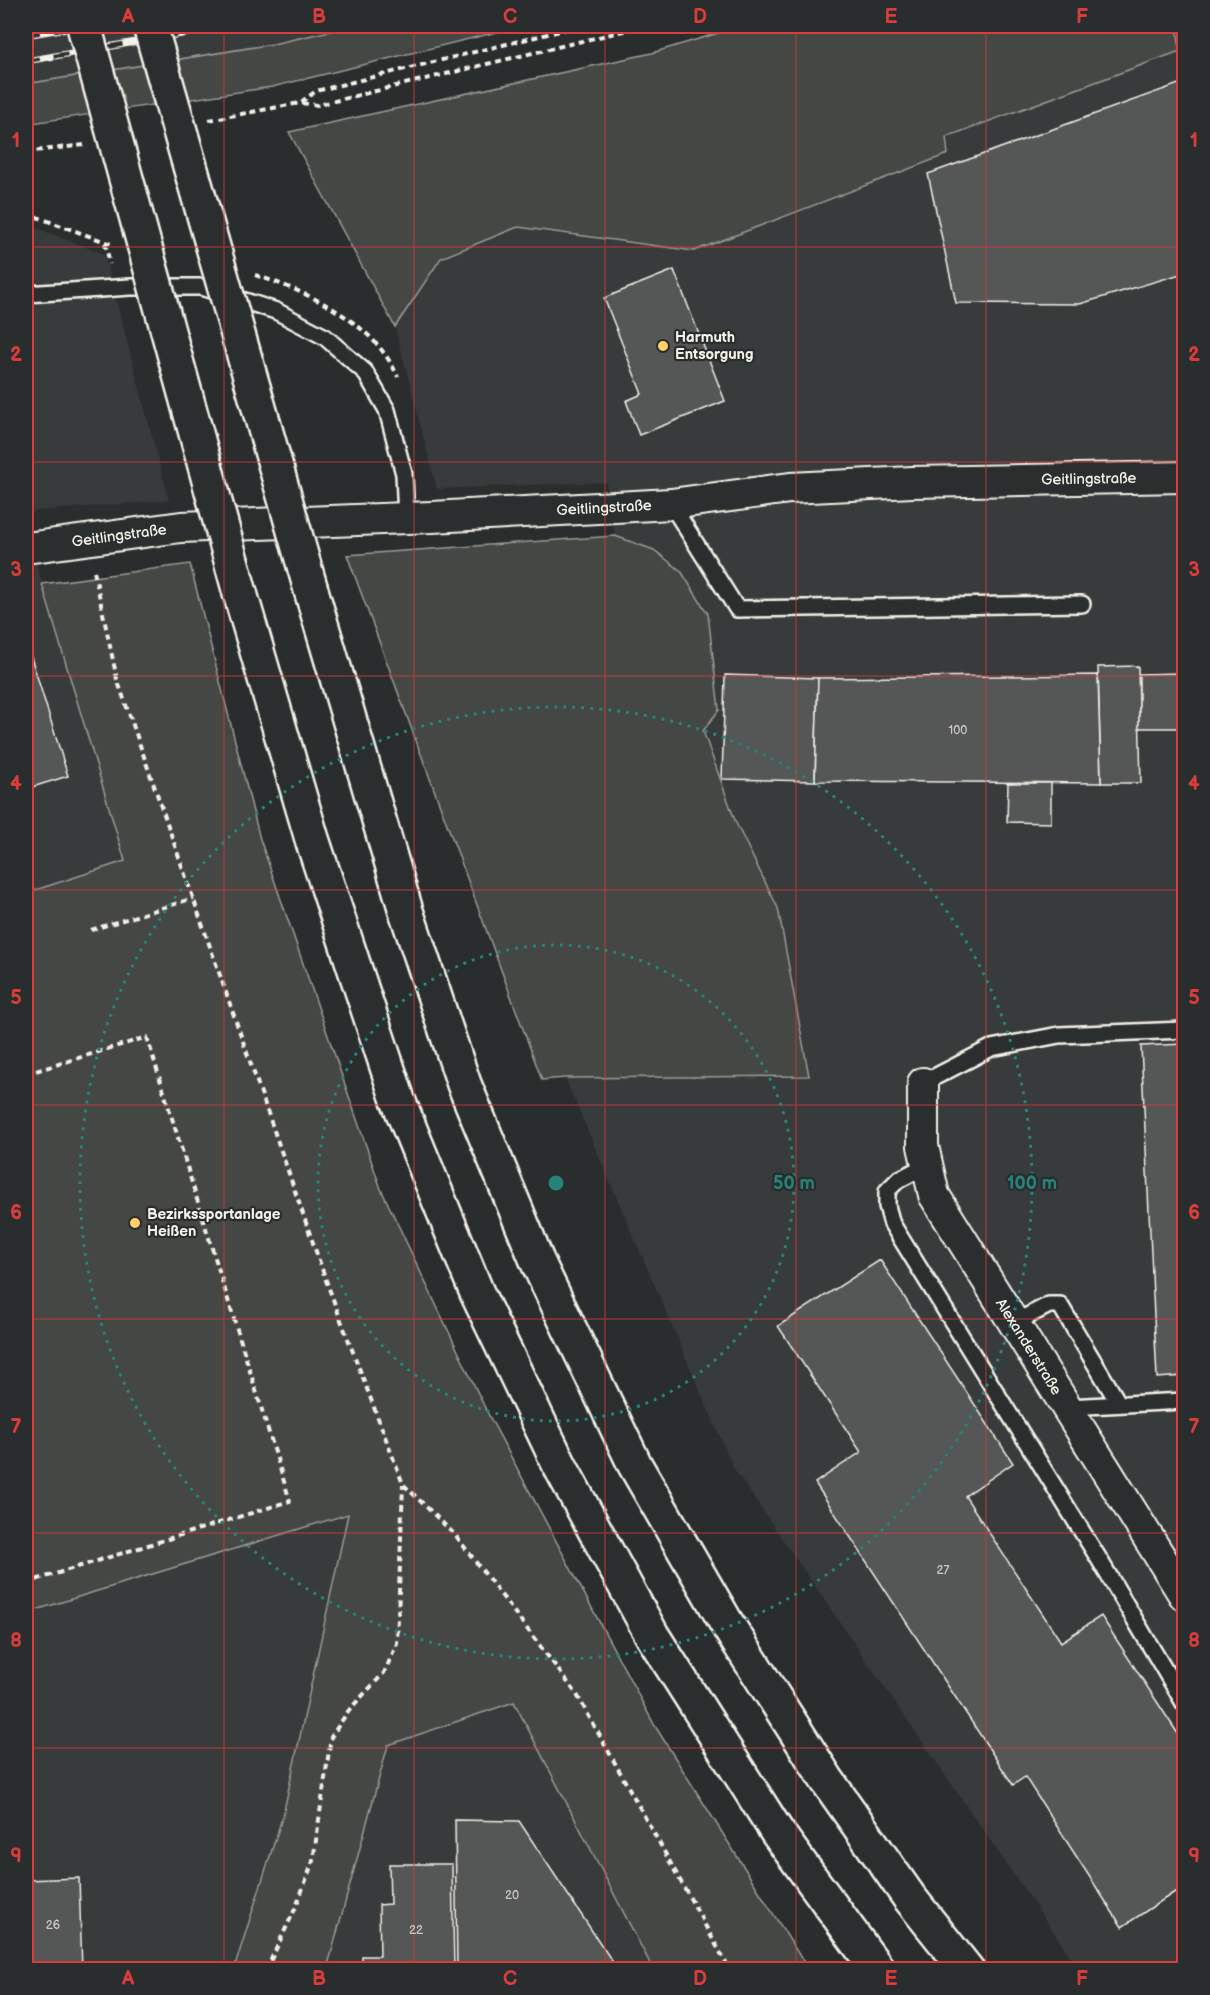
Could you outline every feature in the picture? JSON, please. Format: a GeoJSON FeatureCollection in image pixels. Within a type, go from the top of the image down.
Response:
{"type":"FeatureCollection","features":[{"type":"Feature","properties":{"kind":"highway"},"geometry":{"type":"LineString","coordinates":[[84,26],[240,593],[312,839],[398,1100],[477,1293],[560,1466],[652,1635],[777,1832],[878,1970]]}},
{"type":"Feature","properties":{"kind":"highway"},"geometry":{"type":"LineString","coordinates":[[150,26],[311,590],[413,933],[464,1084],[538,1263],[635,1465],[726,1624],[826,1780],[909,1897],[967,1970]]}},
{"type":"Feature","properties":{"kind":"street","name":"Geitlingstraße"},"geometry":{"type":"LineString","coordinates":[[26,548],[181,527],[671,504],[790,488],[912,482],[1185,477]]}},
{"type":"Feature","properties":{"kind":"street","name":"Alexanderstraße"},"geometry":{"type":"LineString","coordinates":[[922,1083],[922,1146],[934,1195],[1185,1595]]}},
{"type":"Feature","properties":{"kind":"lane"},"geometry":{"type":"LineString","coordinates":[[26,294],[130,287],[201,287],[276,311],[325,337],[365,372],[387,410],[404,474],[406,518]]}},
{"type":"Feature","properties":{"kind":"lane"},"geometry":{"type":"LineString","coordinates":[[671,504],[737,609],[1082,604]]}},
{"type":"Feature","properties":{"kind":"lane"},"geometry":{"type":"LineString","coordinates":[[922,1083],[991,1048],[1059,1035],[1185,1030]]}},
{"type":"Feature","properties":{"kind":"lane"},"geometry":{"type":"LineString","coordinates":[[927,1165],[898,1180],[887,1191],[887,1206],[892,1224],[1185,1703]]}},
{"type":"Feature","properties":{"kind":"lane"},"geometry":{"type":"LineString","coordinates":[[1014,1323],[1049,1305],[1060,1305],[1119,1404]]}},
{"type":"Feature","properties":{"kind":"lane"},"geometry":{"type":"LineString","coordinates":[[1066,1407],[1185,1401]]}},
{"type":"Feature","properties":{"kind":"path"},"geometry":{"type":"LineString","coordinates":[[580,26],[316,91],[300,102],[318,105],[644,26]]}},
{"type":"Feature","properties":{"kind":"path"},"geometry":{"type":"LineString","coordinates":[[81,540],[97,578],[117,680],[328,1286],[403,1484],[397,1644],[384,1673],[349,1710],[331,1737],[313,1861],[296,1907],[266,1970]]}},
{"type":"Feature","properties":{"kind":"path"},"geometry":{"type":"LineString","coordinates":[[91,930],[194,898]]}},
{"type":"Feature","properties":{"kind":"path"},"geometry":{"type":"LineString","coordinates":[[26,1074],[147,1037],[290,1501],[26,1583]]}},
{"type":"Feature","properties":{"kind":"path"},"geometry":{"type":"LineString","coordinates":[[403,1484],[456,1536],[576,1694],[730,1970]]}},
{"type":"Feature","properties":{"kind":"shaded area"},"geometry":{"type":"Polygon","coordinates":[[[26,26],[352,26],[273,44],[26,84],[26,26]]]}},
{"type":"Feature","properties":{"kind":"shaded area"},"geometry":{"type":"Polygon","coordinates":[[[352,26],[522,26],[272,87],[26,124],[26,84],[273,44],[352,26]]]}},
{"type":"Feature","properties":{"kind":"shaded area"},"geometry":{"type":"Polygon","coordinates":[[[742,26],[1177,26],[1180,51],[946,137],[948,154],[694,251],[518,227],[441,258],[395,327],[289,132],[652,53],[742,26]]]}},
{"type":"Feature","properties":{"kind":"shaded area"},"geometry":{"type":"Polygon","coordinates":[[[1177,26],[1184,26],[1184,1969],[1079,1969],[734,1469],[565,1078],[808,1076],[778,908],[736,823],[703,730],[708,614],[681,571],[654,550],[615,536],[606,482],[437,489],[395,327],[441,258],[518,226],[694,251],[948,154],[946,137],[1179,51],[1177,26]]]}},
{"type":"Feature","properties":{"kind":"shaded area"},"geometry":{"type":"Polygon","coordinates":[[[26,224],[104,254],[169,500],[26,512],[26,224]]]}},
{"type":"Feature","properties":{"kind":"shaded area"},"geometry":{"type":"Polygon","coordinates":[[[26,530],[126,861],[26,893],[26,530]]]}},
{"type":"Feature","properties":{"kind":"shaded area"},"geometry":{"type":"Polygon","coordinates":[[[615,536],[654,550],[681,571],[708,614],[719,710],[703,731],[736,823],[778,908],[809,1076],[542,1080],[347,555],[615,536]]]}},
{"type":"Feature","properties":{"kind":"shaded area"},"geometry":{"type":"Polygon","coordinates":[[[190,564],[260,839],[381,1189],[487,1412],[655,1726],[808,1969],[653,1969],[514,1702],[388,1745],[327,1969],[234,1969],[283,1815],[348,1514],[26,1613],[26,893],[125,861],[42,584],[190,564]]]}},
{"type":"Feature","properties":{"kind":"shaded area"},"geometry":{"type":"Polygon","coordinates":[[[348,1513],[283,1815],[234,1969],[26,1970],[26,1613],[348,1513]]]}},
{"type":"Feature","properties":{"kind":"shaded area"},"geometry":{"type":"Polygon","coordinates":[[[514,1702],[653,1969],[327,1970],[388,1745],[514,1702]]]}},
{"type":"Feature","properties":{"kind":"building"},"geometry":{"type":"Polygon","coordinates":[[[1184,82],[1184,273],[1080,304],[956,303],[928,174],[1184,82]]]}},
{"type":"Feature","properties":{"kind":"building","name":"Harmuth Entsorgung"},"geometry":{"type":"Polygon","coordinates":[[[674,270],[725,401],[639,435],[626,401],[642,394],[604,298],[674,270]]]}},
{"type":"Feature","properties":{"kind":"building"},"geometry":{"type":"Polygon","coordinates":[[[26,641],[68,776],[26,789],[26,641]]]}},
{"type":"Feature","properties":{"kind":"building"},"geometry":{"type":"Polygon","coordinates":[[[1138,666],[1141,783],[1101,783],[1098,667],[1138,666]]]}},
{"type":"Feature","properties":{"kind":"building"},"geometry":{"type":"Polygon","coordinates":[[[1184,673],[1184,728],[1139,728],[1139,674],[1184,673]]]}},
{"type":"Feature","properties":{"kind":"building"},"geometry":{"type":"Polygon","coordinates":[[[725,675],[818,678],[815,781],[722,779],[725,675]]]}},
{"type":"Feature","properties":{"kind":"building"},"geometry":{"type":"Polygon","coordinates":[[[1098,675],[1101,783],[815,781],[818,678],[1098,675]]]}},
{"type":"Feature","properties":{"kind":"building"},"geometry":{"type":"Polygon","coordinates":[[[1008,783],[1051,783],[1051,823],[1007,822],[1008,783]]]}},
{"type":"Feature","properties":{"kind":"building"},"geometry":{"type":"Polygon","coordinates":[[[1184,1044],[1184,1376],[1157,1378],[1141,1046],[1184,1044]]]}},
{"type":"Feature","properties":{"kind":"building"},"geometry":{"type":"Polygon","coordinates":[[[880,1260],[1013,1463],[965,1496],[1061,1642],[1101,1616],[1184,1743],[1184,1886],[1122,1927],[1025,1777],[1013,1785],[815,1483],[861,1452],[778,1326],[880,1260]]]}},
{"type":"Feature","properties":{"kind":"building"},"geometry":{"type":"Polygon","coordinates":[[[455,1820],[519,1821],[618,1970],[457,1970],[455,1820]]]}},
{"type":"Feature","properties":{"kind":"building"},"geometry":{"type":"Polygon","coordinates":[[[389,1864],[452,1864],[454,1970],[362,1970],[362,1956],[380,1956],[379,1905],[390,1904],[389,1864]]]}},
{"type":"Feature","properties":{"kind":"building"},"geometry":{"type":"Polygon","coordinates":[[[79,1878],[82,1970],[26,1970],[26,1880],[79,1878]]]}},
{"type":"Feature","properties":{"kind":"railway"},"geometry":{"type":"LineString","coordinates":[[26,35],[79,26]]}},
{"type":"Feature","properties":{"kind":"railway"},"geometry":{"type":"LineString","coordinates":[[26,61],[228,26]]}},
{"type":"Feature","properties":{"kind":"place","name":"Harmuth Entsorgung"},"geometry":{"type":"Point","coordinates":[663,346]}},
{"type":"Feature","properties":{"kind":"place","name":"Bezirkssportanlage Heißen"},"geometry":{"type":"Point","coordinates":[135,1223]}}]}
